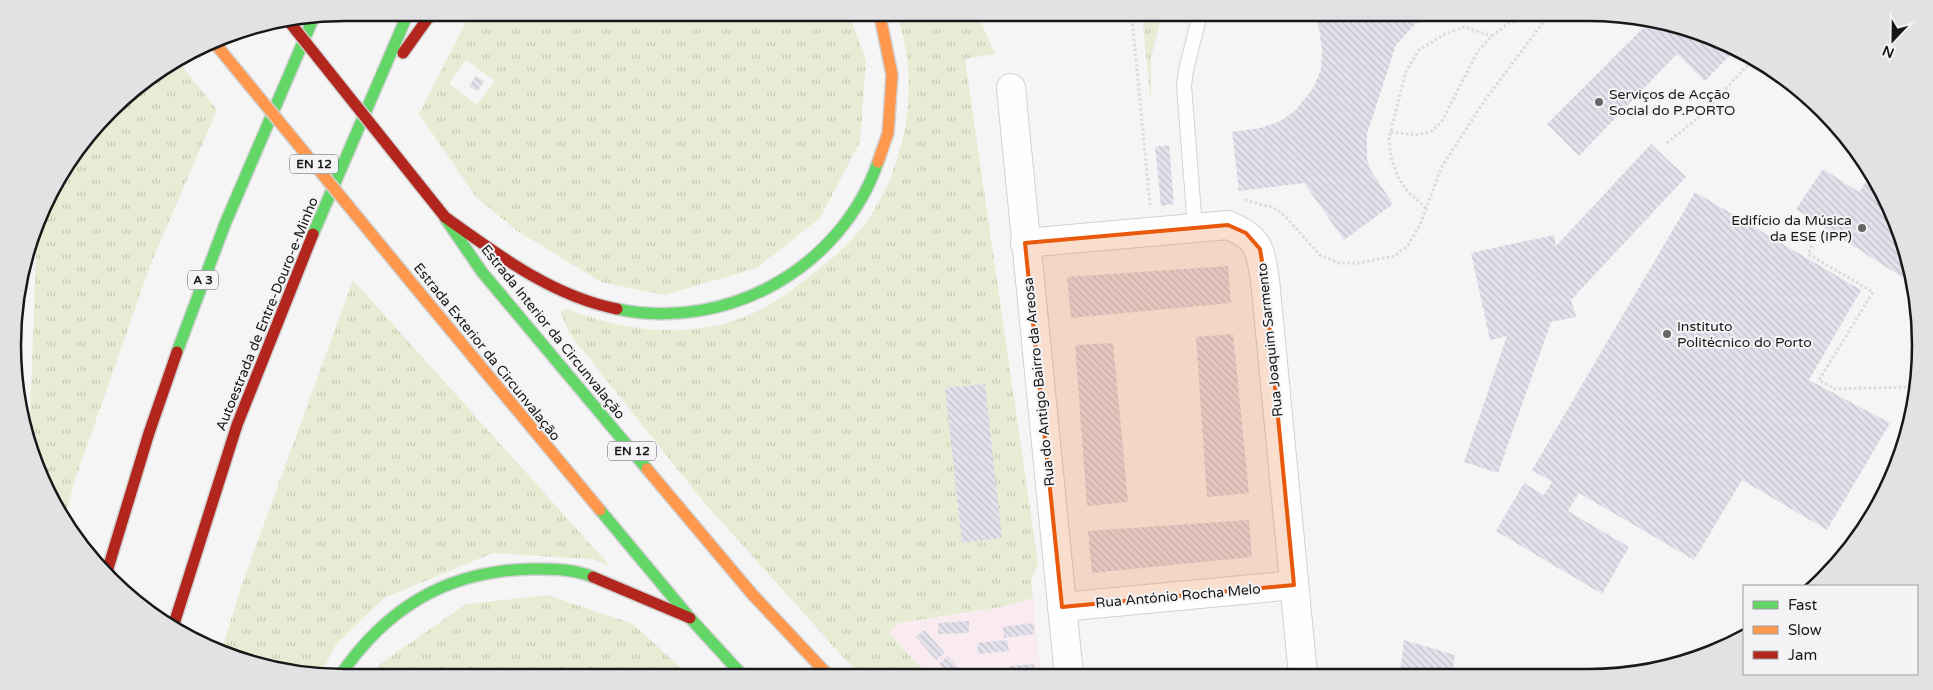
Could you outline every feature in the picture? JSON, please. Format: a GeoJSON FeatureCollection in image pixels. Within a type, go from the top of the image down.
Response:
{"type":"FeatureCollection","features":[{"type":"Feature","properties":{"kind":"main road","name":"Autoestrada de Entre-Douro-e-Minho"},"geometry":{"type":"LineString","coordinates":[[175,620],[198,543],[262,359],[318,222],[405,21]]}},
{"type":"Feature","properties":{"kind":"main road"},"geometry":{"type":"LineString","coordinates":[[375,93],[426,21]]}},
{"type":"Feature","properties":{"kind":"main road"},"geometry":{"type":"LineString","coordinates":[[445,217],[505,260],[551,288],[595,305],[632,312],[669,314],[703,311],[760,293],[785,280],[832,242],[852,218],[869,190],[881,164],[889,135],[892,110],[888,49],[881,21]]}},
{"type":"Feature","properties":{"kind":"main road","name":"A 3"},"geometry":{"type":"LineString","coordinates":[[109,566],[133,478],[186,324],[241,184],[311,23]]}},
{"type":"Feature","properties":{"kind":"main road","name":"Estrada Interior da Circunvalação"},"geometry":{"type":"LineString","coordinates":[[292,26],[445,217],[482,272],[752,594],[822,669]]}},
{"type":"Feature","properties":{"kind":"main road","name":"Estrada Exterior da Circunvalação"},"geometry":{"type":"LineString","coordinates":[[218,47],[690,618],[737,669]]}},
{"type":"Feature","properties":{"kind":"main road"},"geometry":{"type":"LineString","coordinates":[[344,669],[374,631],[406,606],[436,590],[468,578],[502,571],[539,569],[579,572],[639,594],[690,618]]}},
{"type":"Feature","properties":{"kind":"street","name":"Rua do Antigo Bairro da Areosa"},"geometry":{"type":"LineString","coordinates":[[1011,88],[1068,669]]}},
{"type":"Feature","properties":{"kind":"street","name":"Rua Joaquim Sarmento"},"geometry":{"type":"LineString","coordinates":[[1025,243],[1228,225],[1246,233],[1260,249],[1302,669]]}},
{"type":"Feature","properties":{"kind":"street","name":"Rua António Rocha Melo"},"geometry":{"type":"LineString","coordinates":[[1062,607],[1294,585]]}},
{"type":"Feature","properties":{"kind":"lane"},"geometry":{"type":"LineString","coordinates":[[1195,227],[1184,86],[1198,21]]}},
{"type":"Feature","properties":{"kind":"path"},"geometry":{"type":"LineString","coordinates":[[1132,21],[1154,231]]}},
{"type":"Feature","properties":{"kind":"path"},"geometry":{"type":"LineString","coordinates":[[1391,132],[1417,135],[1432,131],[1442,121],[1478,51],[1492,36],[1509,23],[1516,21]]}},
{"type":"Feature","properties":{"kind":"path"},"geometry":{"type":"LineString","coordinates":[[1237,198],[1274,208],[1284,215],[1320,255],[1339,263],[1358,264],[1395,256],[1408,245],[1420,225],[1441,168],[1485,100],[1544,21]]}},
{"type":"Feature","properties":{"kind":"path"},"geometry":{"type":"LineString","coordinates":[[1426,208],[1408,192],[1398,177],[1391,158],[1391,132],[1406,71],[1419,50],[1444,34],[1464,27],[1492,36]]}},
{"type":"Feature","properties":{"kind":"path"},"geometry":{"type":"LineString","coordinates":[[1667,143],[1704,113],[1748,64]]}},
{"type":"Feature","properties":{"kind":"path"},"geometry":{"type":"LineString","coordinates":[[1814,241],[1808,254],[1873,292],[1819,380],[1835,389],[1908,387]]}},
{"type":"Feature","properties":{"kind":"highlighted area"},"geometry":{"type":"Polygon","coordinates":[[[1228,225],[1246,233],[1260,249],[1265,280],[1294,585],[1062,607],[1025,243],[1228,225]]]}},
{"type":"Feature","properties":{"kind":"shaded area"},"geometry":{"type":"Polygon","coordinates":[[[1033,598],[1040,669],[922,669],[889,633],[898,623],[1001,607],[1033,598]]]}},
{"type":"Feature","properties":{"kind":"green space"},"geometry":{"type":"Polygon","coordinates":[[[466,21],[852,21],[866,61],[860,142],[820,218],[757,268],[664,295],[601,282],[516,230],[476,197],[419,114],[466,21]],[[466,60],[449,84],[477,105],[495,81],[466,60]]]}},
{"type":"Feature","properties":{"kind":"green space"},"geometry":{"type":"Polygon","coordinates":[[[898,21],[981,21],[995,54],[965,59],[1038,564],[1031,580],[1033,598],[1001,607],[898,623],[889,633],[922,669],[854,669],[702,500],[569,333],[560,312],[566,309],[603,321],[639,328],[658,330],[695,329],[728,323],[753,313],[799,285],[854,237],[867,221],[881,198],[892,174],[906,122],[909,95],[908,68],[898,21]]]}},
{"type":"Feature","properties":{"kind":"green space"},"geometry":{"type":"Polygon","coordinates":[[[1145,21],[1160,21],[1151,58],[1151,104],[1143,24],[1145,21]]]}},
{"type":"Feature","properties":{"kind":"green space"},"geometry":{"type":"Polygon","coordinates":[[[182,66],[217,110],[151,263],[74,483],[67,510],[46,469],[30,420],[36,247],[46,221],[65,183],[88,148],[116,116],[148,88],[182,66]]]}},
{"type":"Feature","properties":{"kind":"green space"},"geometry":{"type":"Polygon","coordinates":[[[353,280],[610,566],[592,559],[493,553],[384,598],[336,644],[324,668],[282,663],[241,652],[223,645],[241,587],[353,280]]]}},
{"type":"Feature","properties":{"kind":"green space"},"geometry":{"type":"Polygon","coordinates":[[[548,595],[633,624],[681,668],[377,669],[379,665],[466,604],[548,595]]]}},
{"type":"Feature","properties":{"kind":"building"},"geometry":{"type":"Polygon","coordinates":[[[1316,21],[1422,21],[1415,24],[1396,45],[1367,134],[1367,159],[1370,169],[1393,204],[1344,240],[1304,183],[1239,191],[1232,132],[1260,128],[1279,122],[1295,111],[1314,87],[1321,69],[1322,49],[1316,21]]]}},
{"type":"Feature","properties":{"kind":"building","name":"Serviços de Acção Social do P.PORTO"},"geometry":{"type":"Polygon","coordinates":[[[1645,26],[1692,38],[1730,55],[1705,81],[1677,54],[1579,156],[1547,124],[1645,26]]]}},
{"type":"Feature","properties":{"kind":"building"},"geometry":{"type":"Polygon","coordinates":[[[476,76],[484,81],[477,92],[469,86],[476,76]]]}},
{"type":"Feature","properties":{"kind":"building"},"geometry":{"type":"Polygon","coordinates":[[[1651,144],[1686,177],[1571,300],[1576,317],[1551,322],[1498,473],[1464,462],[1507,336],[1490,340],[1471,253],[1554,235],[1556,246],[1651,144]]]}},
{"type":"Feature","properties":{"kind":"building"},"geometry":{"type":"Polygon","coordinates":[[[1169,145],[1174,204],[1161,206],[1155,147],[1169,145]]]}},
{"type":"Feature","properties":{"kind":"building","name":"Edifício da Música da ESE (IPP)"},"geometry":{"type":"Polygon","coordinates":[[[1823,169],[1859,192],[1867,181],[1895,241],[1905,279],[1796,209],[1823,169]]]}},
{"type":"Feature","properties":{"kind":"building"},"geometry":{"type":"Polygon","coordinates":[[[1695,192],[1861,290],[1809,380],[1890,423],[1827,530],[1742,480],[1694,560],[1579,493],[1568,511],[1629,547],[1602,594],[1496,531],[1524,483],[1544,495],[1552,482],[1532,470],[1695,192]]]}},
{"type":"Feature","properties":{"kind":"building"},"geometry":{"type":"Polygon","coordinates":[[[1228,266],[1231,303],[1071,318],[1067,277],[1228,266]]]}},
{"type":"Feature","properties":{"kind":"building"},"geometry":{"type":"Polygon","coordinates":[[[1233,334],[1249,493],[1207,497],[1196,337],[1233,334]]]}},
{"type":"Feature","properties":{"kind":"building"},"geometry":{"type":"Polygon","coordinates":[[[1113,343],[1128,502],[1087,506],[1075,345],[1113,343]]]}},
{"type":"Feature","properties":{"kind":"building"},"geometry":{"type":"Polygon","coordinates":[[[985,384],[1002,538],[962,543],[945,388],[985,384]]]}},
{"type":"Feature","properties":{"kind":"building"},"geometry":{"type":"Polygon","coordinates":[[[1249,520],[1252,557],[1092,573],[1088,531],[1249,520]]]}},
{"type":"Feature","properties":{"kind":"building"},"geometry":{"type":"Polygon","coordinates":[[[969,621],[969,633],[938,634],[938,623],[969,621]]]}},
{"type":"Feature","properties":{"kind":"building"},"geometry":{"type":"Polygon","coordinates":[[[1033,623],[1035,634],[1004,638],[1003,627],[1033,623]]]}},
{"type":"Feature","properties":{"kind":"building"},"geometry":{"type":"Polygon","coordinates":[[[924,630],[945,653],[936,660],[916,637],[924,630]]]}},
{"type":"Feature","properties":{"kind":"building"},"geometry":{"type":"Polygon","coordinates":[[[1007,640],[1009,651],[978,654],[977,643],[1007,640]]]}},
{"type":"Feature","properties":{"kind":"building"},"geometry":{"type":"Polygon","coordinates":[[[1404,640],[1455,655],[1453,669],[1401,669],[1404,640]]]}},
{"type":"Feature","properties":{"kind":"building"},"geometry":{"type":"Polygon","coordinates":[[[948,656],[959,669],[944,669],[939,664],[948,656]]]}},
{"type":"Feature","properties":{"kind":"building"},"geometry":{"type":"Polygon","coordinates":[[[1034,664],[1034,669],[1010,669],[1010,666],[1034,664]]]}},
{"type":"Feature","properties":{"kind":"traffic: fast"},"geometry":{"type":"LineString","coordinates":[[313,234],[405,21]]}},
{"type":"Feature","properties":{"kind":"traffic: fast"},"geometry":{"type":"LineString","coordinates":[[177,352],[225,224],[311,23]]}},
{"type":"Feature","properties":{"kind":"traffic: fast"},"geometry":{"type":"LineString","coordinates":[[617,309],[659,314],[699,311],[739,301],[775,284],[808,261],[837,233],[861,200],[878,162]]}},
{"type":"Feature","properties":{"kind":"traffic: fast"},"geometry":{"type":"LineString","coordinates":[[445,218],[482,272],[647,469]]}},
{"type":"Feature","properties":{"kind":"traffic: fast"},"geometry":{"type":"LineString","coordinates":[[600,510],[690,618],[737,669]]}},
{"type":"Feature","properties":{"kind":"traffic: fast"},"geometry":{"type":"LineString","coordinates":[[345,669],[377,631],[398,613],[421,597],[446,585],[502,571],[533,569],[556,569],[593,577]]}},
{"type":"Feature","properties":{"kind":"traffic: slow"},"geometry":{"type":"LineString","coordinates":[[878,162],[888,133],[892,75],[881,21]]}},
{"type":"Feature","properties":{"kind":"traffic: slow"},"geometry":{"type":"LineString","coordinates":[[218,47],[415,287]]}},
{"type":"Feature","properties":{"kind":"traffic: slow"},"geometry":{"type":"LineString","coordinates":[[415,287],[600,510]]}},
{"type":"Feature","properties":{"kind":"traffic: slow"},"geometry":{"type":"LineString","coordinates":[[647,469],[752,594],[822,669]]}},
{"type":"Feature","properties":{"kind":"traffic: jam"},"geometry":{"type":"LineString","coordinates":[[403,53],[426,21]]}},
{"type":"Feature","properties":{"kind":"traffic: jam"},"geometry":{"type":"LineString","coordinates":[[292,26],[445,217]]}},
{"type":"Feature","properties":{"kind":"traffic: jam"},"geometry":{"type":"LineString","coordinates":[[445,217],[485,246],[548,284],[593,303],[617,309]]}},
{"type":"Feature","properties":{"kind":"traffic: jam"},"geometry":{"type":"LineString","coordinates":[[175,620],[237,425],[313,234]]}},
{"type":"Feature","properties":{"kind":"traffic: jam"},"geometry":{"type":"LineString","coordinates":[[109,566],[149,433],[177,352]]}},
{"type":"Feature","properties":{"kind":"traffic: jam"},"geometry":{"type":"LineString","coordinates":[[593,577],[690,618]]}},
{"type":"Feature","properties":{"kind":"place","name":"Serviços de Acção Social do P.PORTO"},"geometry":{"type":"Point","coordinates":[1599,102]}},
{"type":"Feature","properties":{"kind":"place","name":"Edifício da Música da ESE (IPP)"},"geometry":{"type":"Point","coordinates":[1862,228]}},
{"type":"Feature","properties":{"kind":"place","name":"Instituto Politécnico do Porto"},"geometry":{"type":"Point","coordinates":[1667,334]}}]}
